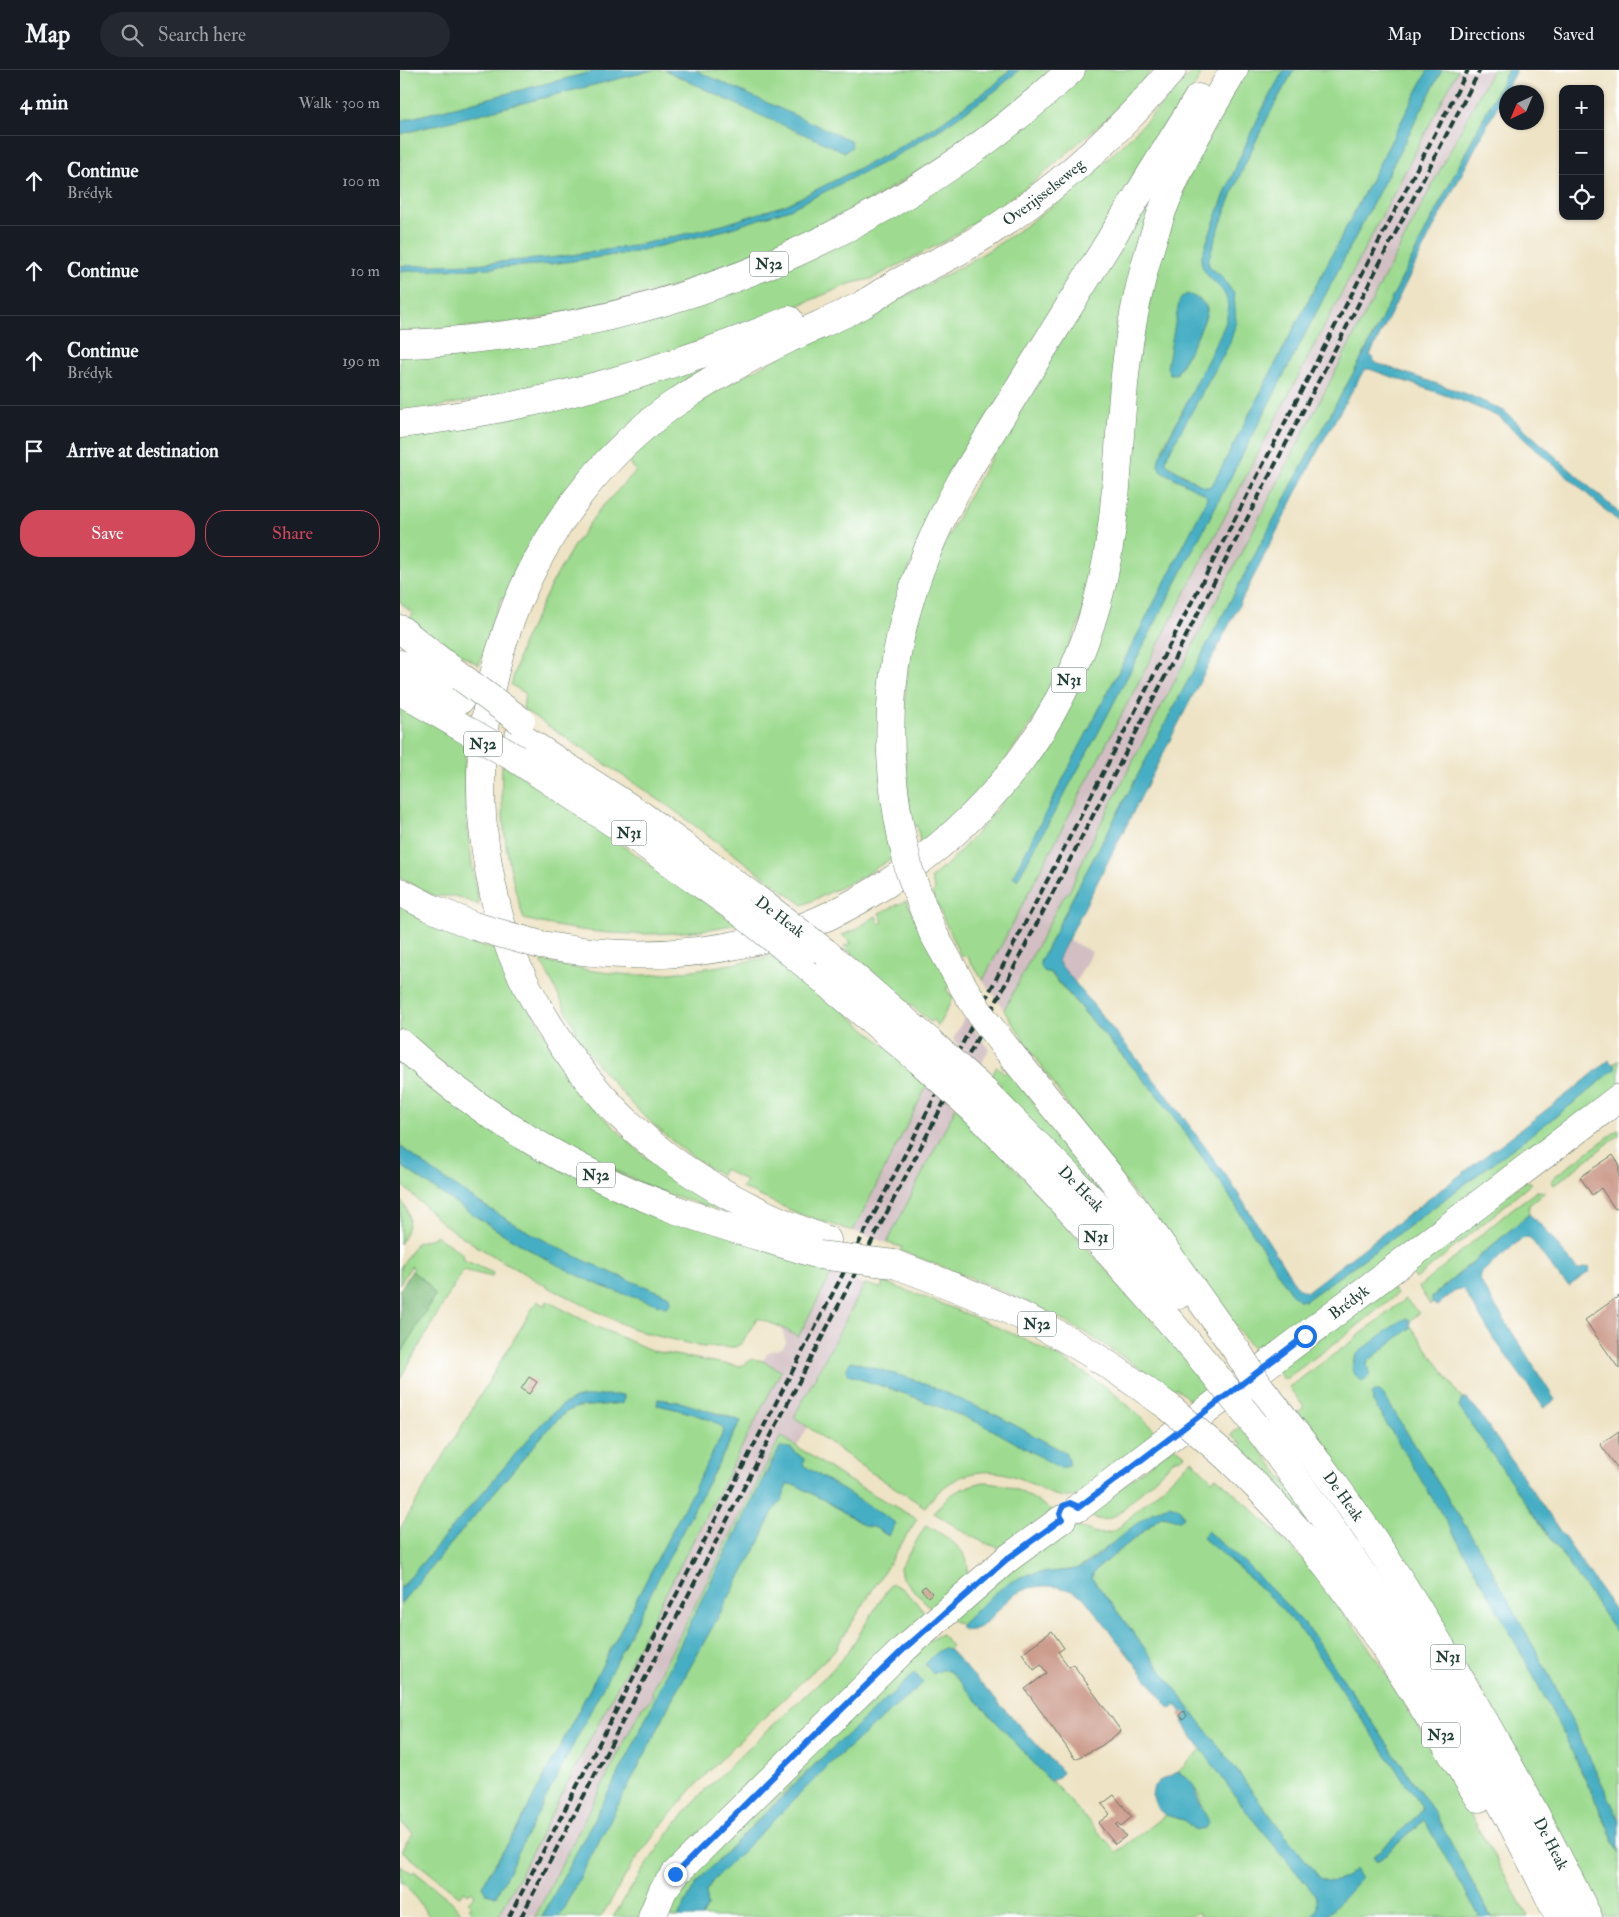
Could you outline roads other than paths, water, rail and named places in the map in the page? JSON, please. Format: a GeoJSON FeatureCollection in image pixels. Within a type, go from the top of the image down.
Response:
{"type":"FeatureCollection","features":[{"type":"Feature","properties":{"kind":"main road","name":"N32"},"geometry":{"type":"LineString","coordinates":[[400,344],[418,344],[511,334],[610,316],[688,294],[772,262],[837,233],[881,210],[935,177],[1000,131],[1071,70]]}},
{"type":"Feature","properties":{"kind":"main road","name":"Overijsselseweg"},"geometry":{"type":"LineString","coordinates":[[894,284],[956,252],[1013,216],[1040,196],[1116,131],[1172,70]]}},
{"type":"Feature","properties":{"kind":"main road","name":"N31"},"geometry":{"type":"LineString","coordinates":[[1215,70],[963,478],[939,523],[911,592],[902,628],[895,662],[889,731],[891,774],[909,870],[934,933],[961,983],[983,1018],[1148,1226],[1227,1359]]}},
{"type":"Feature","properties":{"kind":"main road","name":"N31"},"geometry":{"type":"LineString","coordinates":[[400,892],[429,907],[474,926],[541,945],[588,953],[673,954],[739,944],[797,930],[826,918],[869,895],[926,858],[974,815],[1018,766],[1036,740],[1060,698],[1092,622],[1101,589],[1113,525],[1128,350],[1146,261],[1180,168],[1234,70]]}},
{"type":"Feature","properties":{"kind":"main road","name":"N32"},"geometry":{"type":"LineString","coordinates":[[400,424],[474,414],[592,388],[721,346],[855,293],[894,284]]}},
{"type":"Feature","properties":{"kind":"main road","name":"N32"},"geometry":{"type":"LineString","coordinates":[[823,1248],[796,1229],[738,1203],[678,1166],[652,1146],[601,1097],[561,1045],[527,986],[503,931],[486,852],[481,786],[482,751],[488,702],[498,656],[512,615],[536,563],[553,533],[593,479],[641,430],[668,408],[695,390],[766,350],[862,304],[894,284]]}},
{"type":"Feature","properties":{"kind":"main road","name":"N31"},"geometry":{"type":"LineString","coordinates":[[400,629],[460,701],[519,739]]}},
{"type":"Feature","properties":{"kind":"main road","name":"De Heak"},"geometry":{"type":"LineString","coordinates":[[400,664],[519,739],[545,753],[641,815],[750,907],[800,960],[925,1052]]}},
{"type":"Feature","properties":{"kind":"main road","name":"De Heak"},"geometry":{"type":"LineString","coordinates":[[400,691],[460,701]]}},
{"type":"Feature","properties":{"kind":"main road","name":"De Heak"},"geometry":{"type":"LineString","coordinates":[[519,739],[617,824],[825,952],[925,1052],[979,1100],[1084,1224],[1162,1311],[1227,1359],[1259,1386],[1382,1552],[1432,1632],[1480,1711],[1516,1776],[1588,1917]]}},
{"type":"Feature","properties":{"kind":"main road","name":"N32"},"geometry":{"type":"LineString","coordinates":[[400,1043],[433,1072],[500,1120],[541,1146],[585,1170],[674,1209],[823,1248],[894,1264],[980,1297],[1048,1330],[1102,1360],[1169,1407],[1254,1483],[1305,1538],[1363,1615],[1405,1678],[1487,1811],[1544,1917]]}},
{"type":"Feature","properties":{"kind":"main road","name":"Brédyk"},"geometry":{"type":"LineString","coordinates":[[652,1917],[662,1890],[675,1874],[905,1648],[1007,1559],[1071,1513],[1619,1098]]}},
{"type":"Feature","properties":{"kind":"main road","name":"De Heak"},"geometry":{"type":"LineString","coordinates":[[1227,1359],[1259,1430],[1344,1545],[1416,1655],[1495,1789],[1559,1917]]}},
{"type":"Feature","properties":{"kind":"water"},"geometry":{"type":"Polygon","coordinates":[[[599,70],[653,70],[400,134],[400,121],[599,70]]]}},
{"type":"Feature","properties":{"kind":"water"},"geometry":{"type":"Polygon","coordinates":[[[665,70],[695,70],[847,139],[851,142],[852,147],[845,152],[755,113],[665,70]]]}},
{"type":"Feature","properties":{"kind":"water"},"geometry":{"type":"Polygon","coordinates":[[[1010,70],[1019,70],[995,91],[942,128],[892,158],[790,209],[725,230],[635,252],[551,264],[400,271],[400,266],[474,264],[550,258],[634,246],[723,225],[788,204],[889,153],[939,124],[992,87],[1010,70]]]}},
{"type":"Feature","properties":{"kind":"water"},"geometry":{"type":"Polygon","coordinates":[[[1284,70],[1294,70],[1268,116],[1245,163],[1225,211],[1208,261],[1209,266],[1222,277],[1234,294],[1236,322],[1230,343],[1167,456],[1166,463],[1170,467],[1204,487],[1213,484],[1428,70],[1442,70],[1097,735],[1017,880],[1013,876],[1205,504],[1207,497],[1203,493],[1163,472],[1158,466],[1159,458],[1225,325],[1228,310],[1227,300],[1223,292],[1207,275],[1201,258],[1238,162],[1271,92],[1284,70]]]}},
{"type":"Feature","properties":{"kind":"water"},"geometry":{"type":"Polygon","coordinates":[[[1508,70],[1516,70],[1508,85],[1500,85],[1508,70]]]}},
{"type":"Feature","properties":{"kind":"water"},"geometry":{"type":"Polygon","coordinates":[[[1499,88],[1499,103],[1370,355],[1376,363],[1467,394],[1504,411],[1619,513],[1619,522],[1499,417],[1462,401],[1369,369],[1364,370],[1323,441],[1058,959],[1059,963],[1169,1098],[1230,1181],[1298,1288],[1306,1292],[1579,1085],[1609,1060],[1616,1068],[1580,1098],[1305,1301],[1298,1300],[1290,1292],[1223,1186],[1163,1102],[1051,973],[1044,971],[1040,967],[1040,962],[1317,438],[1365,352],[1499,88]]]}},
{"type":"Feature","properties":{"kind":"water"},"geometry":{"type":"Polygon","coordinates":[[[1187,294],[1203,302],[1206,312],[1200,330],[1176,374],[1170,374],[1167,367],[1179,302],[1187,294]]]}},
{"type":"Feature","properties":{"kind":"water"},"geometry":{"type":"Polygon","coordinates":[[[400,1146],[449,1182],[501,1216],[582,1259],[670,1296],[671,1303],[666,1307],[619,1293],[577,1275],[525,1247],[400,1165],[400,1146]]]}},
{"type":"Feature","properties":{"kind":"water"},"geometry":{"type":"Polygon","coordinates":[[[1529,1214],[1543,1227],[1578,1270],[1590,1268],[1589,1272],[1569,1286],[1560,1278],[1530,1238],[1527,1237],[1520,1240],[1480,1274],[1479,1280],[1555,1400],[1544,1408],[1492,1336],[1463,1289],[1456,1290],[1437,1306],[1432,1303],[1431,1298],[1529,1214]]]}},
{"type":"Feature","properties":{"kind":"water"},"geometry":{"type":"Polygon","coordinates":[[[1406,1318],[1410,1321],[1410,1328],[1368,1361],[1367,1365],[1370,1376],[1362,1381],[1355,1375],[1353,1368],[1358,1353],[1406,1318]]]}},
{"type":"Feature","properties":{"kind":"water"},"geometry":{"type":"Polygon","coordinates":[[[851,1361],[918,1381],[996,1415],[1064,1452],[1069,1459],[1069,1466],[1060,1468],[982,1424],[909,1395],[848,1375],[846,1370],[851,1361]]]}},
{"type":"Feature","properties":{"kind":"water"},"geometry":{"type":"Polygon","coordinates":[[[1374,1391],[1380,1391],[1383,1394],[1487,1561],[1556,1688],[1619,1819],[1619,1852],[1535,1679],[1473,1567],[1373,1402],[1372,1394],[1374,1391]]]}},
{"type":"Feature","properties":{"kind":"water"},"geometry":{"type":"Polygon","coordinates":[[[624,1395],[623,1403],[578,1407],[566,1412],[548,1429],[400,1604],[400,1589],[542,1423],[561,1406],[575,1398],[624,1395]]]}},
{"type":"Feature","properties":{"kind":"water"},"geometry":{"type":"Polygon","coordinates":[[[658,1399],[680,1402],[741,1421],[698,1501],[496,1896],[488,1895],[483,1886],[488,1875],[517,1829],[724,1431],[721,1426],[705,1418],[657,1405],[658,1399]]]}},
{"type":"Feature","properties":{"kind":"water"},"geometry":{"type":"Polygon","coordinates":[[[1462,1399],[1466,1399],[1475,1407],[1619,1617],[1619,1636],[1459,1407],[1462,1399]]]}},
{"type":"Feature","properties":{"kind":"water"},"geometry":{"type":"Polygon","coordinates":[[[780,1447],[790,1448],[805,1460],[803,1465],[896,1523],[889,1536],[874,1527],[865,1526],[831,1504],[796,1485],[787,1484],[782,1500],[772,1513],[759,1543],[668,1707],[559,1917],[542,1917],[631,1750],[698,1607],[780,1447]]]}},
{"type":"Feature","properties":{"kind":"water"},"geometry":{"type":"Polygon","coordinates":[[[1169,1505],[1180,1509],[1184,1517],[1180,1520],[1162,1516],[1098,1568],[1093,1573],[1092,1578],[1285,1835],[1320,1878],[1330,1881],[1339,1880],[1355,1869],[1361,1879],[1326,1917],[1311,1917],[1317,1909],[1317,1897],[1249,1815],[1182,1722],[1185,1717],[1176,1704],[1170,1709],[1084,1598],[1067,1589],[1057,1587],[1047,1586],[1027,1589],[1010,1598],[981,1626],[967,1631],[961,1628],[961,1625],[985,1602],[1013,1581],[1032,1574],[1080,1568],[1148,1516],[1158,1509],[1169,1505]]]}},
{"type":"Feature","properties":{"kind":"water"},"geometry":{"type":"Polygon","coordinates":[[[1207,1531],[1246,1564],[1308,1628],[1434,1812],[1491,1917],[1480,1917],[1424,1820],[1377,1862],[1373,1857],[1419,1814],[1422,1807],[1303,1633],[1274,1601],[1203,1538],[1207,1531]]]}},
{"type":"Feature","properties":{"kind":"water"},"geometry":{"type":"Polygon","coordinates":[[[944,1648],[949,1649],[1062,1772],[1058,1778],[1050,1781],[951,1672],[944,1669],[933,1674],[925,1664],[938,1651],[944,1648]]]}},
{"type":"Feature","properties":{"kind":"water"},"geometry":{"type":"Polygon","coordinates":[[[915,1673],[923,1683],[832,1762],[712,1882],[706,1891],[708,1906],[702,1917],[678,1917],[696,1884],[713,1865],[828,1752],[915,1673]]]}},
{"type":"Feature","properties":{"kind":"water"},"geometry":{"type":"Polygon","coordinates":[[[1178,1772],[1194,1786],[1209,1823],[1205,1828],[1196,1831],[1184,1820],[1165,1815],[1157,1808],[1152,1795],[1154,1786],[1159,1781],[1178,1772]]]}},
{"type":"Feature","properties":{"kind":"railway"},"geometry":{"type":"LineString","coordinates":[[509,1917],[1468,70]]}},
{"type":"Feature","properties":{"kind":"railway"},"geometry":{"type":"LineString","coordinates":[[521,1917],[1480,70]]}}]}
